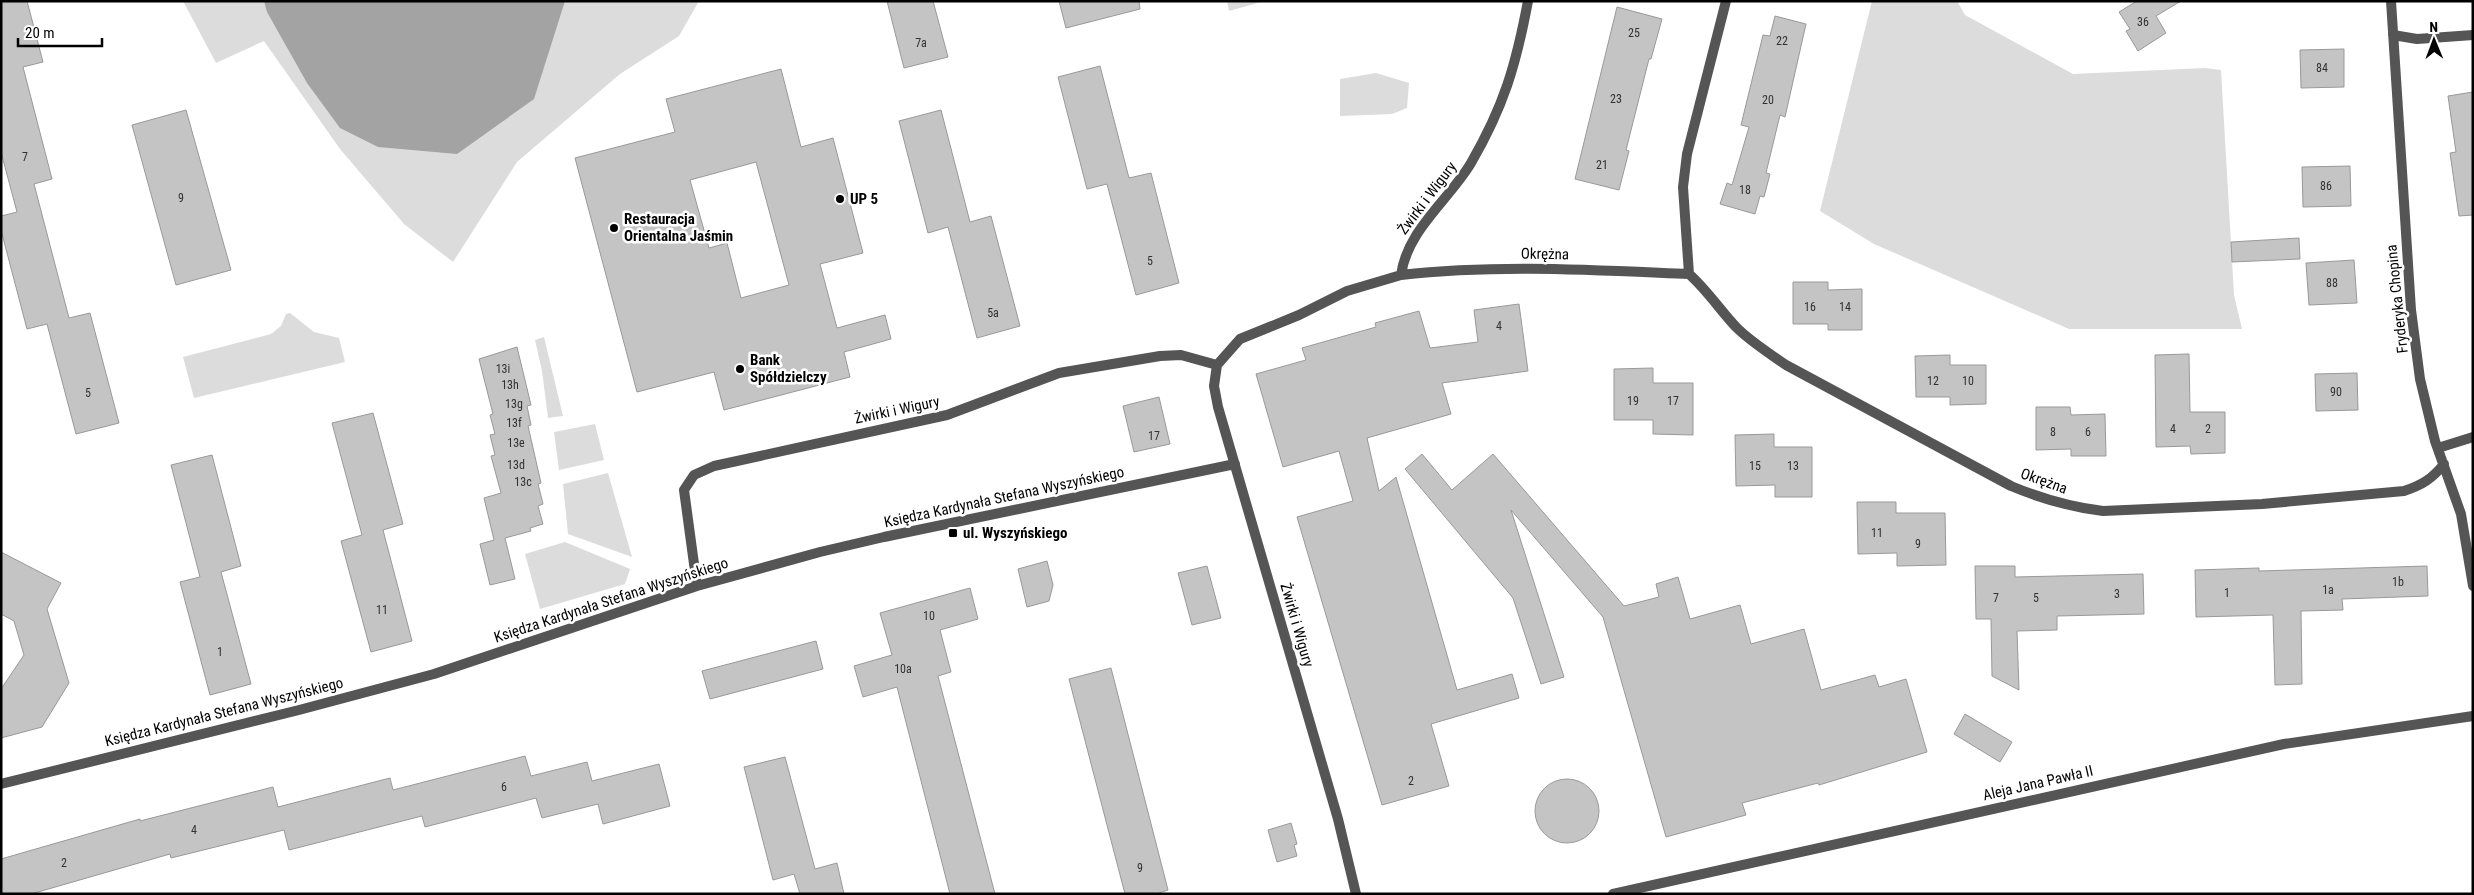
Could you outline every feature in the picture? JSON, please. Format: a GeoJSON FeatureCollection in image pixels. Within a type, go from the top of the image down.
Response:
{"type":"FeatureCollection","features":[{"type":"Feature","properties":{"kind":"street","name":"Żwirki i Wigury"},"geometry":{"type":"LineString","coordinates":[[1401,275],[1403,258],[1410,243],[1471,164],[1502,106],[1518,56],[1528,1]]}},
{"type":"Feature","properties":{"kind":"street"},"geometry":{"type":"LineString","coordinates":[[1689,274],[1683,187],[1686,162],[1726,1]]}},
{"type":"Feature","properties":{"kind":"street","name":"Fryderyka Chopina"},"geometry":{"type":"LineString","coordinates":[[2391,1],[2411,310],[2420,379],[2438,448],[2462,514],[2473,586]]}},
{"type":"Feature","properties":{"kind":"street"},"geometry":{"type":"LineString","coordinates":[[2392,35],[2417,39],[2473,35]]}},
{"type":"Feature","properties":{"kind":"street","name":"Okrężna"},"geometry":{"type":"LineString","coordinates":[[1401,275],[1461,269],[1536,268],[1689,274],[1704,288],[1736,327],[1758,346],[1786,365],[1970,465],[2043,500],[2077,508],[2103,511],[2262,504],[2404,491],[2424,484],[2434,477],[2444,464]]}},
{"type":"Feature","properties":{"kind":"street"},"geometry":{"type":"LineString","coordinates":[[1217,365],[1240,339],[1299,316],[1347,291],[1401,275]]}},
{"type":"Feature","properties":{"kind":"street","name":"Żwirki i Wigury"},"geometry":{"type":"LineString","coordinates":[[698,586],[684,490],[694,475],[714,466],[947,415],[1059,373],[1160,356],[1181,355],[1217,365],[1214,386],[1338,820],[1356,894]]}},
{"type":"Feature","properties":{"kind":"street"},"geometry":{"type":"LineString","coordinates":[[2438,448],[2473,437]]}},
{"type":"Feature","properties":{"kind":"street","name":"Księdza Kardynała Stefana Wyszyńskiego"},"geometry":{"type":"LineString","coordinates":[[1,784],[434,674],[698,586],[884,537],[1235,464]]}},
{"type":"Feature","properties":{"kind":"street","name":"Aleja Jana Pawła II"},"geometry":{"type":"LineString","coordinates":[[1613,894],[2266,748],[2473,716]]}},
{"type":"Feature","properties":{"kind":"shaded area"},"geometry":{"type":"Polygon","coordinates":[[[183,1],[699,1],[679,36],[620,74],[517,162],[453,262],[404,224],[340,149],[264,41],[216,63],[183,1]]]}},
{"type":"Feature","properties":{"kind":"shaded area"},"geometry":{"type":"Polygon","coordinates":[[[264,1],[565,1],[534,99],[457,154],[378,147],[340,128],[307,83],[267,12],[264,1]]]}},
{"type":"Feature","properties":{"kind":"shaded area"},"geometry":{"type":"Polygon","coordinates":[[[1227,1],[1265,1],[1229,11],[1227,1]]]}},
{"type":"Feature","properties":{"kind":"shaded area"},"geometry":{"type":"Polygon","coordinates":[[[1872,1],[1957,1],[1965,15],[2073,74],[2205,68],[2221,70],[2234,295],[2242,329],[2069,329],[1874,244],[1820,211],[1872,1]]]}},
{"type":"Feature","properties":{"kind":"shaded area"},"geometry":{"type":"Polygon","coordinates":[[[1376,73],[1409,83],[1407,108],[1392,114],[1340,116],[1340,79],[1376,73]]]}},
{"type":"Feature","properties":{"kind":"shaded area"},"geometry":{"type":"Polygon","coordinates":[[[290,313],[314,332],[339,338],[345,362],[194,398],[183,357],[271,334],[281,326],[286,314],[290,313]]]}},
{"type":"Feature","properties":{"kind":"shaded area"},"geometry":{"type":"Polygon","coordinates":[[[544,337],[563,416],[548,418],[542,371],[535,340],[544,337]]]}},
{"type":"Feature","properties":{"kind":"shaded area"},"geometry":{"type":"Polygon","coordinates":[[[595,424],[604,460],[559,470],[554,432],[595,424]]]}},
{"type":"Feature","properties":{"kind":"shaded area"},"geometry":{"type":"Polygon","coordinates":[[[608,473],[632,557],[568,534],[563,484],[608,473]]]}},
{"type":"Feature","properties":{"kind":"shaded area"},"geometry":{"type":"Polygon","coordinates":[[[565,542],[630,569],[625,584],[540,609],[525,554],[565,542]]]}},
{"type":"Feature","properties":{"kind":"building"},"geometry":{"type":"Polygon","coordinates":[[[1,1],[27,1],[43,62],[23,67],[52,179],[34,184],[69,318],[90,313],[119,423],[76,434],[47,324],[27,329],[1,230],[1,216],[17,212],[1,152],[1,1]]]}},
{"type":"Feature","properties":{"kind":"building"},"geometry":{"type":"Polygon","coordinates":[[[887,1],[933,1],[948,57],[904,68],[887,1]]]}},
{"type":"Feature","properties":{"kind":"building"},"geometry":{"type":"Polygon","coordinates":[[[1059,1],[1139,1],[1140,9],[1066,28],[1059,1]]]}},
{"type":"Feature","properties":{"kind":"building"},"geometry":{"type":"Polygon","coordinates":[[[2137,1],[2181,1],[2156,16],[2166,33],[2138,51],[2126,31],[2130,29],[2119,12],[2137,1]]]}},
{"type":"Feature","properties":{"kind":"building"},"geometry":{"type":"Polygon","coordinates":[[[1617,7],[1662,19],[1651,59],[1649,59],[1626,150],[1629,151],[1619,190],[1575,179],[1617,7]]]}},
{"type":"Feature","properties":{"kind":"building"},"geometry":{"type":"Polygon","coordinates":[[[1775,16],[1806,24],[1785,117],[1780,115],[1766,173],[1770,174],[1764,197],[1760,196],[1755,214],[1720,204],[1727,183],[1732,185],[1749,127],[1741,125],[1763,35],[1770,36],[1775,16]]]}},
{"type":"Feature","properties":{"kind":"building"},"geometry":{"type":"Polygon","coordinates":[[[2344,49],[2344,87],[2301,88],[2300,50],[2344,49]]]}},
{"type":"Feature","properties":{"kind":"building"},"geometry":{"type":"Polygon","coordinates":[[[1100,66],[1129,178],[1151,173],[1179,283],[1136,295],[1107,184],[1087,189],[1058,77],[1100,66]]]}},
{"type":"Feature","properties":{"kind":"building"},"geometry":{"type":"Polygon","coordinates":[[[781,69],[801,147],[833,138],[863,253],[820,264],[837,328],[885,315],[891,339],[844,352],[850,377],[724,410],[714,372],[637,392],[575,158],[675,132],[666,99],[781,69]],[[756,162],[690,180],[709,248],[727,243],[741,298],[789,285],[756,162]]]}},
{"type":"Feature","properties":{"kind":"building"},"geometry":{"type":"Polygon","coordinates":[[[2473,92],[2473,215],[2459,216],[2450,153],[2456,152],[2448,96],[2473,92]]]}},
{"type":"Feature","properties":{"kind":"building"},"geometry":{"type":"Polygon","coordinates":[[[186,110],[231,270],[176,285],[132,125],[186,110]]]}},
{"type":"Feature","properties":{"kind":"building"},"geometry":{"type":"Polygon","coordinates":[[[941,110],[970,222],[991,216],[1020,326],[977,338],[948,227],[928,233],[899,121],[941,110]]]}},
{"type":"Feature","properties":{"kind":"building"},"geometry":{"type":"Polygon","coordinates":[[[2350,166],[2351,206],[2303,207],[2302,167],[2350,166]]]}},
{"type":"Feature","properties":{"kind":"building"},"geometry":{"type":"Polygon","coordinates":[[[2299,238],[2300,259],[2232,262],[2231,242],[2299,238]]]}},
{"type":"Feature","properties":{"kind":"building"},"geometry":{"type":"Polygon","coordinates":[[[2354,260],[2357,303],[2309,305],[2306,263],[2354,260]]]}},
{"type":"Feature","properties":{"kind":"building"},"geometry":{"type":"Polygon","coordinates":[[[1793,282],[1828,282],[1828,290],[1862,289],[1862,330],[1828,330],[1828,324],[1793,324],[1793,282]]]}},
{"type":"Feature","properties":{"kind":"building"},"geometry":{"type":"Polygon","coordinates":[[[1519,304],[1528,371],[1442,383],[1451,414],[1367,438],[1379,491],[1396,477],[1457,690],[1512,674],[1519,698],[1431,724],[1449,786],[1382,805],[1297,517],[1353,501],[1339,451],[1283,467],[1256,374],[1306,360],[1302,348],[1376,327],[1375,323],[1419,311],[1430,348],[1478,342],[1474,310],[1519,304]]]}},
{"type":"Feature","properties":{"kind":"building"},"geometry":{"type":"Polygon","coordinates":[[[517,347],[531,405],[527,406],[531,425],[528,426],[541,483],[538,484],[543,504],[538,506],[543,524],[530,528],[531,531],[505,538],[515,579],[490,585],[480,544],[494,540],[484,498],[501,493],[491,456],[495,455],[490,435],[495,434],[490,415],[493,414],[479,359],[517,347]]]}},
{"type":"Feature","properties":{"kind":"building"},"geometry":{"type":"Polygon","coordinates":[[[2189,354],[2190,412],[2225,412],[2225,453],[2191,454],[2190,446],[2156,447],[2155,355],[2189,354]]]}},
{"type":"Feature","properties":{"kind":"building"},"geometry":{"type":"Polygon","coordinates":[[[1950,355],[1950,365],[1986,365],[1986,404],[1950,405],[1950,397],[1916,397],[1915,356],[1950,355]]]}},
{"type":"Feature","properties":{"kind":"building"},"geometry":{"type":"Polygon","coordinates":[[[1653,368],[1653,383],[1693,383],[1693,435],[1653,434],[1653,420],[1614,420],[1614,369],[1653,368]]]}},
{"type":"Feature","properties":{"kind":"building"},"geometry":{"type":"Polygon","coordinates":[[[2357,373],[2358,410],[2316,411],[2315,374],[2357,373]]]}},
{"type":"Feature","properties":{"kind":"building"},"geometry":{"type":"Polygon","coordinates":[[[1159,397],[1170,444],[1134,452],[1123,406],[1159,397]]]}},
{"type":"Feature","properties":{"kind":"building"},"geometry":{"type":"Polygon","coordinates":[[[2036,407],[2070,407],[2071,415],[2105,414],[2106,456],[2071,456],[2071,449],[2036,450],[2036,407]]]}},
{"type":"Feature","properties":{"kind":"building"},"geometry":{"type":"Polygon","coordinates":[[[373,413],[403,524],[383,530],[412,641],[371,652],[341,541],[362,535],[332,423],[373,413]]]}},
{"type":"Feature","properties":{"kind":"building"},"geometry":{"type":"Polygon","coordinates":[[[1774,434],[1774,447],[1812,447],[1812,497],[1775,497],[1775,485],[1736,486],[1735,435],[1774,434]]]}},
{"type":"Feature","properties":{"kind":"building"},"geometry":{"type":"Polygon","coordinates":[[[1422,454],[1452,490],[1493,454],[1624,606],[1659,597],[1656,584],[1678,577],[1690,619],[1740,605],[1751,644],[1804,629],[1821,690],[1875,675],[1879,687],[1906,679],[1927,752],[1819,785],[1818,783],[1742,803],[1746,815],[1666,837],[1603,617],[1511,510],[1564,677],[1541,684],[1513,598],[1405,469],[1422,454]]]}},
{"type":"Feature","properties":{"kind":"building"},"geometry":{"type":"Polygon","coordinates":[[[212,455],[241,566],[221,572],[251,684],[210,695],[180,582],[200,577],[171,465],[212,455]]]}},
{"type":"Feature","properties":{"kind":"building"},"geometry":{"type":"Polygon","coordinates":[[[1857,502],[1896,502],[1896,513],[1945,513],[1946,565],[1897,566],[1897,553],[1858,554],[1857,502]]]}},
{"type":"Feature","properties":{"kind":"building"},"geometry":{"type":"Polygon","coordinates":[[[1,552],[61,583],[47,609],[69,683],[42,727],[1,738],[1,689],[24,655],[14,621],[1,614],[1,552]]]}},
{"type":"Feature","properties":{"kind":"building"},"geometry":{"type":"Polygon","coordinates":[[[1047,561],[1053,585],[1049,601],[1027,607],[1018,569],[1047,561]]]}},
{"type":"Feature","properties":{"kind":"building"},"geometry":{"type":"Polygon","coordinates":[[[1207,566],[1221,618],[1192,625],[1178,573],[1207,566]]]}},
{"type":"Feature","properties":{"kind":"building"},"geometry":{"type":"Polygon","coordinates":[[[1975,566],[2015,566],[2015,577],[2143,574],[2144,614],[2057,616],[2057,630],[2017,631],[2019,690],[1992,676],[1991,619],[1976,619],[1975,566]]]}},
{"type":"Feature","properties":{"kind":"building"},"geometry":{"type":"Polygon","coordinates":[[[2427,566],[2428,596],[2342,599],[2343,610],[2301,611],[2302,684],[2275,685],[2273,615],[2196,617],[2195,570],[2259,568],[2259,571],[2427,566]]]}},
{"type":"Feature","properties":{"kind":"building"},"geometry":{"type":"Polygon","coordinates":[[[970,588],[978,619],[940,630],[951,672],[938,676],[995,894],[950,894],[897,687],[863,697],[854,666],[892,655],[880,613],[970,588]]]}},
{"type":"Feature","properties":{"kind":"building"},"geometry":{"type":"Polygon","coordinates":[[[816,641],[823,669],[710,699],[702,671],[816,641]]]}},
{"type":"Feature","properties":{"kind":"building"},"geometry":{"type":"Polygon","coordinates":[[[1111,668],[1168,890],[1156,894],[1125,894],[1069,679],[1111,668]]]}},
{"type":"Feature","properties":{"kind":"building"},"geometry":{"type":"Polygon","coordinates":[[[1965,714],[2012,742],[2000,762],[1954,734],[1965,714]]]}},
{"type":"Feature","properties":{"kind":"building"},"geometry":{"type":"Polygon","coordinates":[[[525,756],[531,776],[587,762],[592,781],[659,764],[670,806],[603,824],[598,804],[542,818],[536,798],[425,827],[422,816],[289,850],[284,830],[171,858],[170,854],[31,894],[1,894],[1,859],[140,819],[140,821],[273,787],[278,807],[390,778],[393,790],[525,756]]]}},
{"type":"Feature","properties":{"kind":"building"},"geometry":{"type":"Polygon","coordinates":[[[785,757],[815,869],[837,863],[844,894],[800,894],[794,874],[773,880],[744,767],[785,757]]]}},
{"type":"Feature","properties":{"kind":"building"},"geometry":{"type":"Polygon","coordinates":[[[1567,779],[1585,785],[1593,793],[1599,811],[1593,829],[1585,837],[1567,843],[1549,837],[1541,829],[1535,811],[1541,793],[1549,785],[1567,779]]]}},
{"type":"Feature","properties":{"kind":"building"},"geometry":{"type":"Polygon","coordinates":[[[1291,823],[1297,844],[1294,845],[1297,856],[1277,862],[1268,830],[1291,823]]]}},
{"type":"Feature","properties":{"kind":"place","name":"UP 5"},"geometry":{"type":"Point","coordinates":[840,199]}},
{"type":"Feature","properties":{"kind":"place","name":"Restauracja Orientalna Jaśmin"},"geometry":{"type":"Point","coordinates":[614,228]}},
{"type":"Feature","properties":{"kind":"place","name":"Bank Spółdzielczy"},"geometry":{"type":"Point","coordinates":[740,369]}},
{"type":"Feature","properties":{"kind":"place","name":"ul. Wyszyńskiego"},"geometry":{"type":"Point","coordinates":[953,533]}}]}
